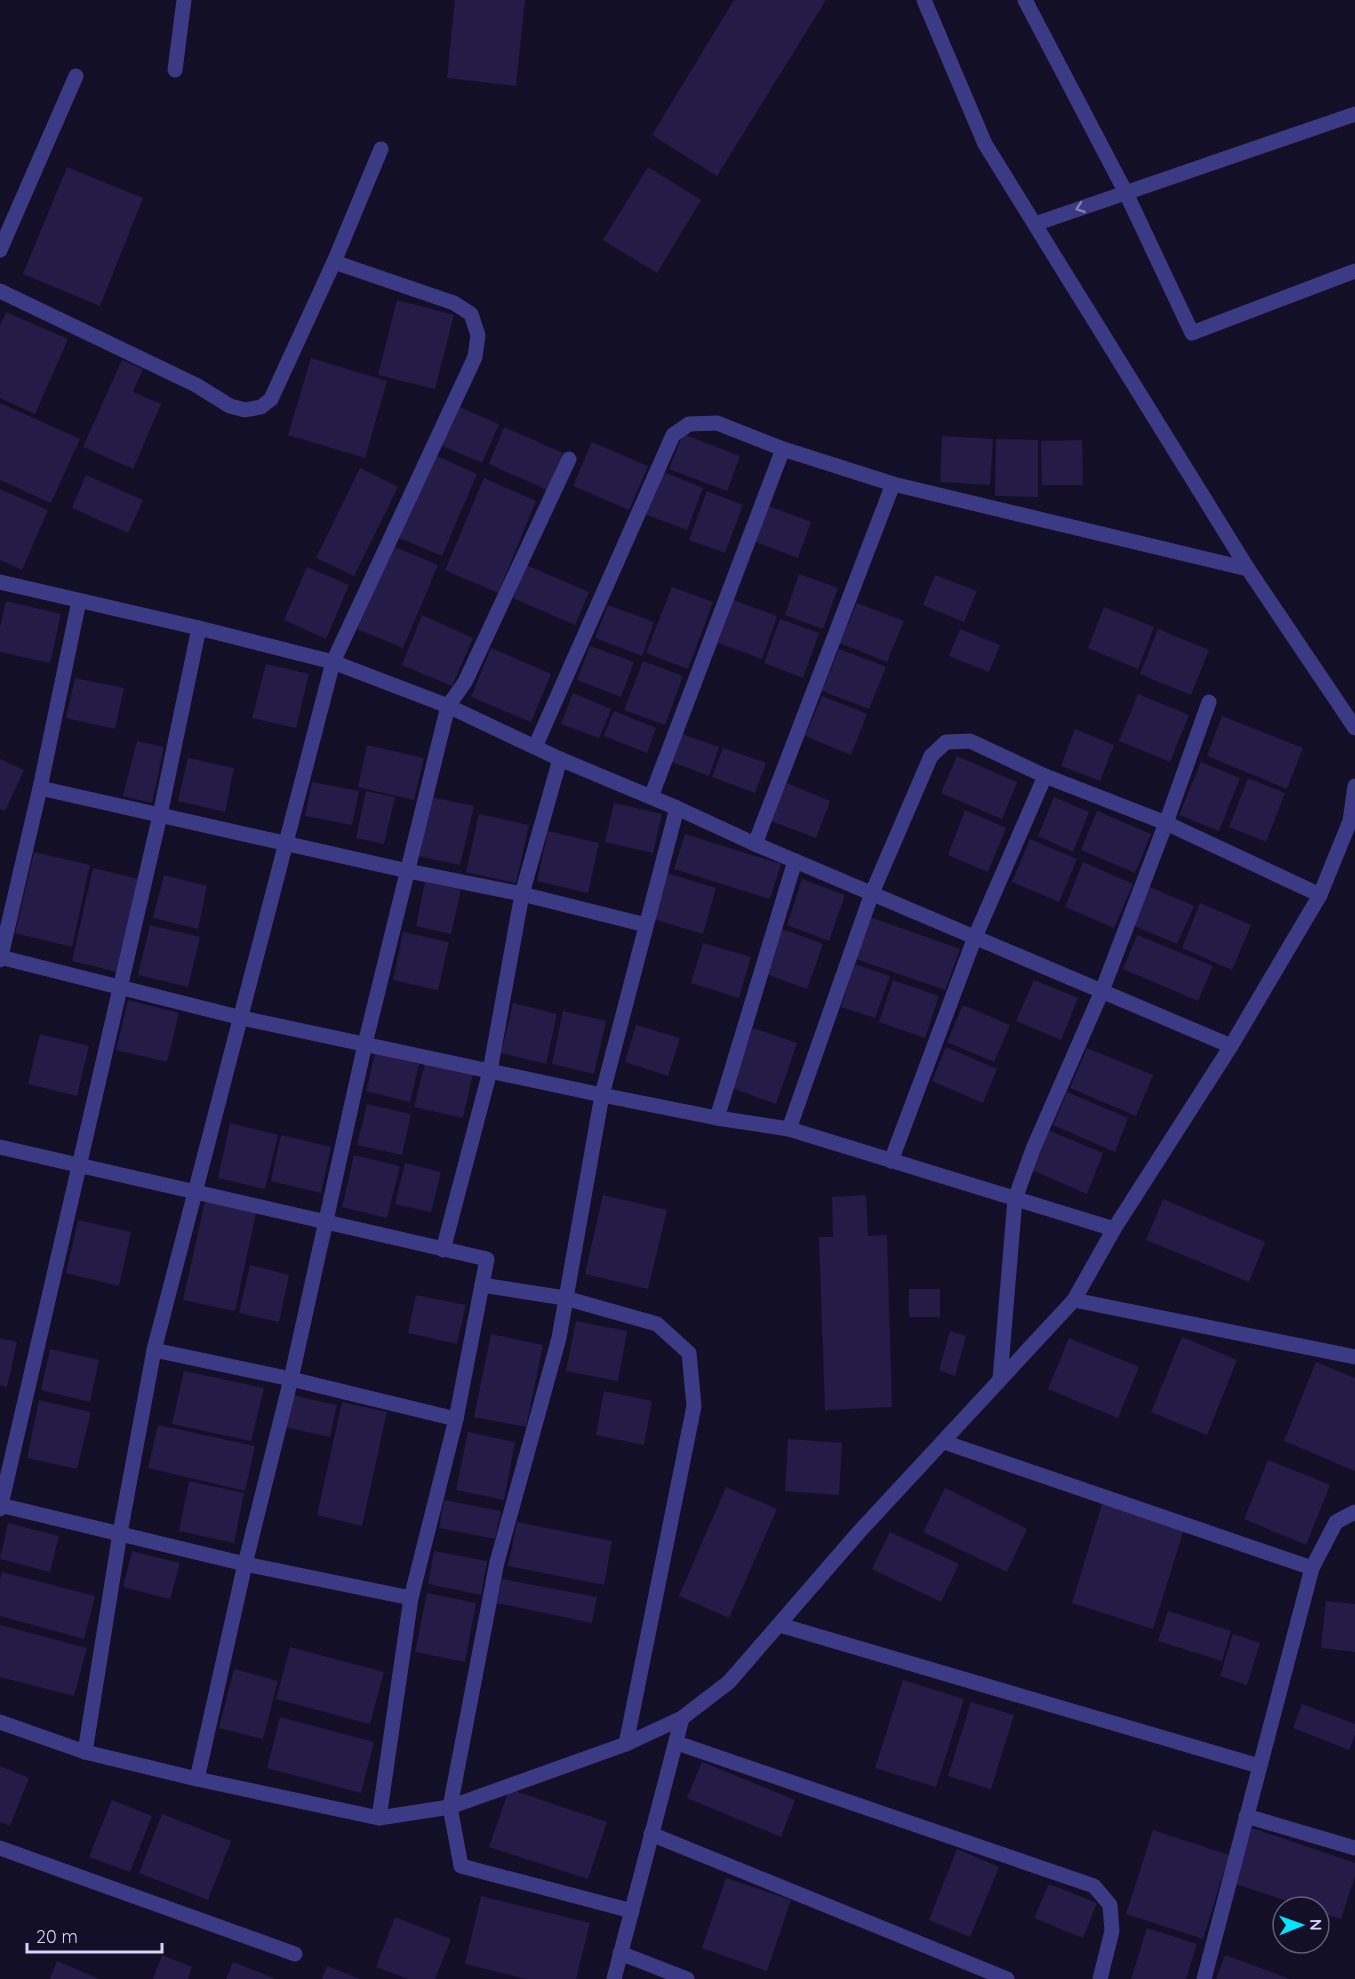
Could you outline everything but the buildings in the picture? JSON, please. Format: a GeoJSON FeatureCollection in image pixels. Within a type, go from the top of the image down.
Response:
{"type":"FeatureCollection","features":[{"type":"Feature","properties":{"kind":"street"},"geometry":{"type":"LineString","coordinates":[[175,70],[184,0]]}},
{"type":"Feature","properties":{"kind":"street"},"geometry":{"type":"LineString","coordinates":[[924,0],[985,144],[1248,569],[1355,728]]}},
{"type":"Feature","properties":{"kind":"street"},"geometry":{"type":"LineString","coordinates":[[1025,0],[1126,193],[1192,333],[1355,271]]}},
{"type":"Feature","properties":{"kind":"street"},"geometry":{"type":"LineString","coordinates":[[0,250],[76,76]]}},
{"type":"Feature","properties":{"kind":"street"},"geometry":{"type":"LineString","coordinates":[[1035,224],[1355,114]]}},
{"type":"Feature","properties":{"kind":"street"},"geometry":{"type":"LineString","coordinates":[[0,291],[196,385],[230,406],[246,410],[261,407],[271,399],[334,262],[381,149]]}},
{"type":"Feature","properties":{"kind":"street"},"geometry":{"type":"LineString","coordinates":[[85,1752],[120,1533],[154,1350],[333,662],[476,357],[478,335],[471,314],[454,303],[334,262]]}},
{"type":"Feature","properties":{"kind":"street"},"geometry":{"type":"LineString","coordinates":[[535,747],[673,435],[689,424],[717,423],[783,449],[893,484],[1248,569]]}},
{"type":"Feature","properties":{"kind":"street"},"geometry":{"type":"LineString","coordinates":[[651,797],[783,449]]}},
{"type":"Feature","properties":{"kind":"street"},"geometry":{"type":"LineString","coordinates":[[197,1779],[245,1564],[291,1379],[365,1044],[448,706],[465,682],[570,459]]}},
{"type":"Feature","properties":{"kind":"street"},"geometry":{"type":"LineString","coordinates":[[755,844],[893,484]]}},
{"type":"Feature","properties":{"kind":"street"},"geometry":{"type":"LineString","coordinates":[[0,582],[333,662],[448,706],[560,759],[677,808],[755,844],[1230,1046]]}},
{"type":"Feature","properties":{"kind":"street"},"geometry":{"type":"LineString","coordinates":[[79,601],[40,788],[0,958],[242,1018],[602,1095],[717,1118],[789,1128],[1114,1229]]}},
{"type":"Feature","properties":{"kind":"street"},"geometry":{"type":"LineString","coordinates":[[199,628],[160,815],[0,1506],[245,1564],[411,1598]]}},
{"type":"Feature","properties":{"kind":"street"},"geometry":{"type":"LineString","coordinates":[[1000,1379],[1015,1199],[1033,1149],[1102,991],[1209,702]]}},
{"type":"Feature","properties":{"kind":"street"},"geometry":{"type":"LineString","coordinates":[[789,1128],[872,893],[931,756],[946,742],[969,741],[1045,776],[1166,823],[1320,895]]}},
{"type":"Feature","properties":{"kind":"street"},"geometry":{"type":"LineString","coordinates":[[443,1250],[490,1071],[522,894],[560,759]]}},
{"type":"Feature","properties":{"kind":"street"},"geometry":{"type":"LineString","coordinates":[[891,1161],[975,938],[1045,776]]}},
{"type":"Feature","properties":{"kind":"street"},"geometry":{"type":"LineString","coordinates":[[0,1722],[85,1752],[197,1779],[379,1818],[450,1807],[626,1744],[682,1718],[729,1682],[859,1532],[1074,1300],[1114,1229],[1230,1046],[1320,895],[1350,821],[1355,786]]}},
{"type":"Feature","properties":{"kind":"street"},"geometry":{"type":"LineString","coordinates":[[40,788],[408,871],[522,894],[646,925]]}},
{"type":"Feature","properties":{"kind":"street"},"geometry":{"type":"LineString","coordinates":[[632,1911],[461,1866],[450,1807],[497,1562],[559,1338],[602,1095],[677,808]]}},
{"type":"Feature","properties":{"kind":"street"},"geometry":{"type":"LineString","coordinates":[[717,1118],[795,861]]}},
{"type":"Feature","properties":{"kind":"street"},"geometry":{"type":"LineString","coordinates":[[0,1147],[487,1259],[456,1419],[411,1598],[379,1818]]}},
{"type":"Feature","properties":{"kind":"street"},"geometry":{"type":"LineString","coordinates":[[482,1285],[565,1298],[657,1324],[689,1353],[694,1406],[626,1744]]}},
{"type":"Feature","properties":{"kind":"street"},"geometry":{"type":"LineString","coordinates":[[1074,1300],[1355,1357]]}},
{"type":"Feature","properties":{"kind":"street"},"geometry":{"type":"LineString","coordinates":[[154,1350],[291,1379],[456,1419]]}},
{"type":"Feature","properties":{"kind":"street"},"geometry":{"type":"LineString","coordinates":[[944,1442],[1312,1568]]}},
{"type":"Feature","properties":{"kind":"street"},"geometry":{"type":"LineString","coordinates":[[1204,1979],[1312,1568],[1336,1522],[1355,1512]]}},
{"type":"Feature","properties":{"kind":"street"},"geometry":{"type":"LineString","coordinates":[[780,1625],[1259,1766]]}},
{"type":"Feature","properties":{"kind":"street"},"geometry":{"type":"LineString","coordinates":[[614,1979],[682,1718]]}},
{"type":"Feature","properties":{"kind":"street"},"geometry":{"type":"LineString","coordinates":[[677,1743],[1094,1886],[1110,1905],[1112,1932],[1100,1979]]}},
{"type":"Feature","properties":{"kind":"street"},"geometry":{"type":"LineString","coordinates":[[1246,1816],[1355,1848]]}},
{"type":"Feature","properties":{"kind":"street"},"geometry":{"type":"LineString","coordinates":[[651,1834],[1007,1979]]}},
{"type":"Feature","properties":{"kind":"street"},"geometry":{"type":"LineString","coordinates":[[0,1848],[295,1954]]}},
{"type":"Feature","properties":{"kind":"street"},"geometry":{"type":"LineString","coordinates":[[620,1953],[687,1979]]}}]}
